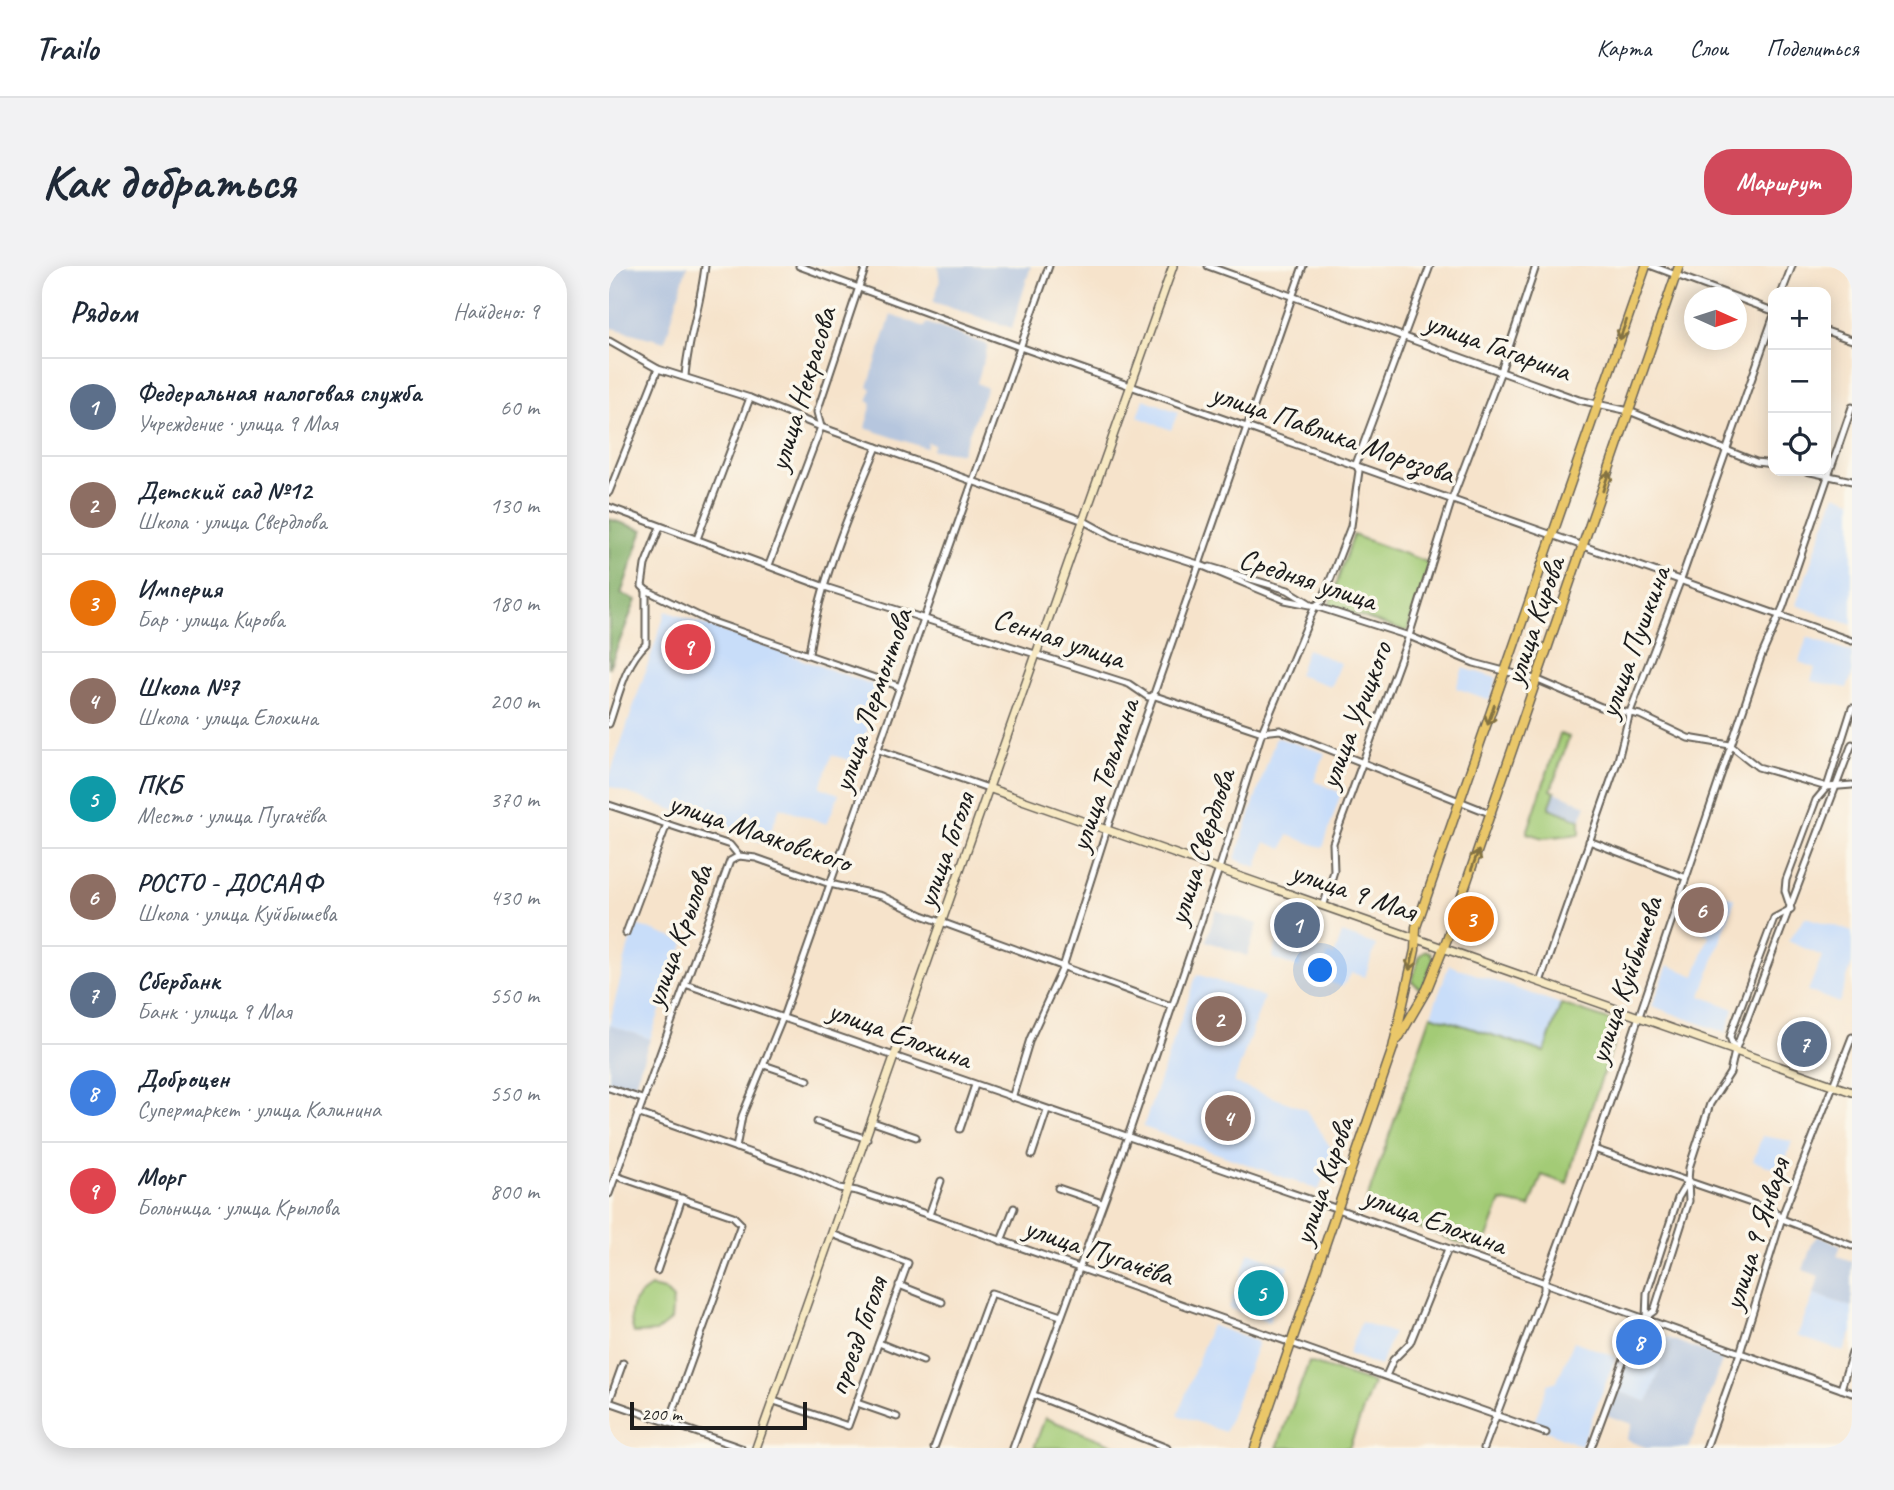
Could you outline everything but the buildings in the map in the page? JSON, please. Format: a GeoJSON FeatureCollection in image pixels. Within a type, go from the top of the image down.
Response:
{"type":"FeatureCollection","features":[{"type":"Feature","properties":{"kind":"main road","name":"улица Кирова"},"geometry":{"type":"LineString","coordinates":[[1255,1448],[1393,1048],[1415,950],[1413,936],[1646,266]]}},
{"type":"Feature","properties":{"kind":"main road","name":"улица Кирова"},"geometry":{"type":"LineString","coordinates":[[1393,1048],[1426,989],[1444,947],[1492,814],[1677,270]]}},
{"type":"Feature","properties":{"kind":"main road"},"geometry":{"type":"LineString","coordinates":[[1406,984],[1413,994],[1426,989]]}},
{"type":"Feature","properties":{"kind":"street"},"geometry":{"type":"LineString","coordinates":[[685,376],[688,339],[701,306],[705,266]]}},
{"type":"Feature","properties":{"kind":"street","name":"улица Павлика Морозова"},"geometry":{"type":"LineString","coordinates":[[799,266],[1246,428],[1356,464],[1852,641]]}},
{"type":"Feature","properties":{"kind":"street","name":"улица Некрасова"},"geometry":{"type":"LineString","coordinates":[[769,565],[821,427],[817,412],[866,266]]}},
{"type":"Feature","properties":{"kind":"street","name":"улица Лермонтова"},"geometry":{"type":"LineString","coordinates":[[736,1148],[742,1116],[783,1017],[1049,266]]}},
{"type":"Feature","properties":{"kind":"street","name":"улица Гоголя"},"geometry":{"type":"LineString","coordinates":[[756,1448],[991,789],[1173,266]]}},
{"type":"Feature","properties":{"kind":"street","name":"улица Гагарина"},"geometry":{"type":"LineString","coordinates":[[1208,266],[1579,400],[1598,402],[1629,411],[1756,462],[1768,463]]}},
{"type":"Feature","properties":{"kind":"street","name":"улица Тельмана"},"geometry":{"type":"LineString","coordinates":[[1012,1098],[1030,1039],[1063,967],[1198,564],[1303,266]]}},
{"type":"Feature","properties":{"kind":"street","name":"улица Свердлова"},"geometry":{"type":"LineString","coordinates":[[1013,1448],[1128,1136],[1219,869],[1262,732],[1315,606],[1322,601],[1351,526],[1359,471],[1356,464],[1406,338],[1430,266]]}},
{"type":"Feature","properties":{"kind":"street","name":"улица Урицкого"},"geometry":{"type":"LineString","coordinates":[[1324,904],[1334,871],[1333,843],[1365,763],[1452,499],[1501,372],[1535,266]]}},
{"type":"Feature","properties":{"kind":"street"},"geometry":{"type":"LineString","coordinates":[[1652,266],[1677,270],[1768,309]]}},
{"type":"Feature","properties":{"kind":"street"},"geometry":{"type":"LineString","coordinates":[[1784,287],[1792,266]]}},
{"type":"Feature","properties":{"kind":"street","name":"улица Пушкина"},"geometry":{"type":"LineString","coordinates":[[1540,982],[1618,760],[1630,712],[1681,580],[1768,332]]}},
{"type":"Feature","properties":{"kind":"street"},"geometry":{"type":"LineString","coordinates":[[1831,333],[1852,340]]}},
{"type":"Feature","properties":{"kind":"street","name":"Средняя улица"},"geometry":{"type":"LineString","coordinates":[[609,341],[658,369],[750,398],[821,427],[1084,521],[1113,537],[1198,564],[1285,600],[1315,606],[1409,636],[1474,663],[1538,680],[1601,707],[1630,712],[1688,737],[1730,745],[1758,767],[1827,788],[1852,785]]}},
{"type":"Feature","properties":{"kind":"street"},"geometry":{"type":"LineString","coordinates":[[609,492],[658,369]]}},
{"type":"Feature","properties":{"kind":"street"},"geometry":{"type":"LineString","coordinates":[[697,539],[750,398]]}},
{"type":"Feature","properties":{"kind":"street","name":"улица Куйбышева"},"geometry":{"type":"LineString","coordinates":[[1831,464],[1852,407]]}},
{"type":"Feature","properties":{"kind":"street"},"geometry":{"type":"LineString","coordinates":[[809,653],[825,587],[854,499],[877,447]]}},
{"type":"Feature","properties":{"kind":"street","name":"улица Куйбышева"},"geometry":{"type":"LineString","coordinates":[[1484,1448],[1594,1149],[1684,877],[1827,476]]}},
{"type":"Feature","properties":{"kind":"street"},"geometry":{"type":"LineString","coordinates":[[1831,476],[1852,481]]}},
{"type":"Feature","properties":{"kind":"street","name":"Сенная улица"},"geometry":{"type":"LineString","coordinates":[[609,507],[825,587],[1129,684],[1148,697],[1155,696],[1262,732],[1280,730],[1492,814]]}},
{"type":"Feature","properties":{"kind":"street"},"geometry":{"type":"LineString","coordinates":[[660,527],[645,565],[642,586],[646,590],[707,620],[809,653],[901,687]]}},
{"type":"Feature","properties":{"kind":"street"},"geometry":{"type":"LineString","coordinates":[[1198,564],[1288,590],[1315,606]]}},
{"type":"Feature","properties":{"kind":"street"},"geometry":{"type":"LineString","coordinates":[[609,724],[629,664],[646,644],[646,590]]}},
{"type":"Feature","properties":{"kind":"street"},"geometry":{"type":"LineString","coordinates":[[1791,909],[1785,891],[1786,880],[1816,800],[1827,788],[1852,708]]}},
{"type":"Feature","properties":{"kind":"street"},"geometry":{"type":"LineString","coordinates":[[1591,1448],[1637,1324],[1654,1311],[1689,1201],[1689,1168],[1710,1104],[1730,1073],[1735,1051],[1852,744]]}},
{"type":"Feature","properties":{"kind":"street","name":"улица 9 Мая"},"geometry":{"type":"LineString","coordinates":[[879,750],[1324,904],[1852,1092]]}},
{"type":"Feature","properties":{"kind":"street","name":"улица Маяковского"},"geometry":{"type":"LineString","coordinates":[[609,805],[730,845],[739,856],[757,858],[830,884],[882,896],[943,923],[1171,1006]]}},
{"type":"Feature","properties":{"kind":"street"},"geometry":{"type":"LineString","coordinates":[[627,933],[667,824]]}},
{"type":"Feature","properties":{"kind":"street"},"geometry":{"type":"LineString","coordinates":[[1589,841],[1684,877]]}},
{"type":"Feature","properties":{"kind":"street","name":"улица Крылова"},"geometry":{"type":"LineString","coordinates":[[609,1194],[730,861],[739,856]]}},
{"type":"Feature","properties":{"kind":"street"},"geometry":{"type":"LineString","coordinates":[[1735,1051],[1730,1037],[1774,918],[1791,909]]}},
{"type":"Feature","properties":{"kind":"street","name":"улица Елохина"},"geometry":{"type":"LineString","coordinates":[[685,984],[1338,1209],[1852,1393]]}},
{"type":"Feature","properties":{"kind":"street","name":"улица 9 Января"},"geometry":{"type":"LineString","coordinates":[[1706,1448],[1740,1353],[1782,1219],[1852,1037]]}},
{"type":"Feature","properties":{"kind":"street"},"geometry":{"type":"LineString","coordinates":[[764,1065],[809,1080]]}},
{"type":"Feature","properties":{"kind":"street"},"geometry":{"type":"LineString","coordinates":[[960,1129],[975,1085]]}},
{"type":"Feature","properties":{"kind":"street"},"geometry":{"type":"LineString","coordinates":[[609,1088],[642,1099]]}},
{"type":"Feature","properties":{"kind":"street"},"geometry":{"type":"LineString","coordinates":[[1032,1155],[1047,1110]]}},
{"type":"Feature","properties":{"kind":"street","name":"улица Пугачёва"},"geometry":{"type":"LineString","coordinates":[[637,1113],[848,1190],[929,1215],[1546,1433]]}},
{"type":"Feature","properties":{"kind":"street"},"geometry":{"type":"LineString","coordinates":[[817,1122],[867,1139]]}},
{"type":"Feature","properties":{"kind":"street"},"geometry":{"type":"LineString","coordinates":[[873,1122],[916,1138]]}},
{"type":"Feature","properties":{"kind":"street"},"geometry":{"type":"LineString","coordinates":[[1594,1149],[1774,1211],[1782,1219],[1852,1246]]}},
{"type":"Feature","properties":{"kind":"street"},"geometry":{"type":"LineString","coordinates":[[615,1176],[733,1216],[741,1224],[669,1423]]}},
{"type":"Feature","properties":{"kind":"street"},"geometry":{"type":"LineString","coordinates":[[929,1215],[941,1181]]}},
{"type":"Feature","properties":{"kind":"street"},"geometry":{"type":"LineString","coordinates":[[1646,1318],[1647,1293],[1678,1198],[1689,1181]]}},
{"type":"Feature","properties":{"kind":"street"},"geometry":{"type":"LineString","coordinates":[[1058,1188],[1102,1203]]}},
{"type":"Feature","properties":{"kind":"street"},"geometry":{"type":"LineString","coordinates":[[657,1271],[682,1198]]}},
{"type":"Feature","properties":{"kind":"street"},"geometry":{"type":"LineString","coordinates":[[1002,1241],[1014,1208]]}},
{"type":"Feature","properties":{"kind":"street","name":"проезд Гоголя"},"geometry":{"type":"LineString","coordinates":[[774,1401],[848,1426],[908,1263],[832,1234]]}},
{"type":"Feature","properties":{"kind":"street"},"geometry":{"type":"LineString","coordinates":[[1386,1376],[1393,1360],[1410,1343],[1448,1249]]}},
{"type":"Feature","properties":{"kind":"street"},"geometry":{"type":"LineString","coordinates":[[899,1285],[942,1302]]}},
{"type":"Feature","properties":{"kind":"street"},"geometry":{"type":"LineString","coordinates":[[934,1448],[991,1293],[1061,1316]]}},
{"type":"Feature","properties":{"kind":"street"},"geometry":{"type":"LineString","coordinates":[[880,1343],[923,1361]]}},
{"type":"Feature","properties":{"kind":"street"},"geometry":{"type":"LineString","coordinates":[[1840,1389],[1852,1353]]}},
{"type":"Feature","properties":{"kind":"street"},"geometry":{"type":"LineString","coordinates":[[623,1363],[609,1402],[741,1448]]}},
{"type":"Feature","properties":{"kind":"street"},"geometry":{"type":"LineString","coordinates":[[1034,1395],[1167,1448]]}},
{"type":"Feature","properties":{"kind":"street"},"geometry":{"type":"LineString","coordinates":[[857,1403],[897,1417]]}},
{"type":"Feature","properties":{"kind":"shaded area"},"geometry":{"type":"Polygon","coordinates":[[[609,266],[687,266],[665,342],[609,327],[609,266]]]}},
{"type":"Feature","properties":{"kind":"shaded area"},"geometry":{"type":"Polygon","coordinates":[[[938,266],[1031,266],[1012,328],[933,302],[940,282],[938,266]]]}},
{"type":"Feature","properties":{"kind":"shaded area"},"geometry":{"type":"Polygon","coordinates":[[[891,315],[925,327],[927,323],[988,345],[977,383],[987,388],[961,453],[932,450],[934,445],[928,442],[926,448],[865,428],[872,403],[867,401],[872,389],[868,387],[891,315]]]}},
{"type":"Feature","properties":{"kind":"shaded area"},"geometry":{"type":"Polygon","coordinates":[[[1144,399],[1178,412],[1171,430],[1138,417],[1144,399]]]}},
{"type":"Feature","properties":{"kind":"shaded area"},"geometry":{"type":"Polygon","coordinates":[[[1835,494],[1852,500],[1852,625],[1796,605],[1835,494]]]}},
{"type":"Feature","properties":{"kind":"shaded area"},"geometry":{"type":"Polygon","coordinates":[[[666,611],[882,688],[856,762],[832,755],[820,787],[839,794],[827,824],[780,807],[766,844],[609,786],[609,778],[666,611]]]}},
{"type":"Feature","properties":{"kind":"shaded area"},"geometry":{"type":"Polygon","coordinates":[[[1807,637],[1852,652],[1852,675],[1847,688],[1811,681],[1815,668],[1799,662],[1807,637]]]}},
{"type":"Feature","properties":{"kind":"shaded area"},"geometry":{"type":"Polygon","coordinates":[[[1307,649],[1340,663],[1331,686],[1298,675],[1307,649]]]}},
{"type":"Feature","properties":{"kind":"shaded area"},"geometry":{"type":"Polygon","coordinates":[[[1463,668],[1497,678],[1490,700],[1456,688],[1463,668]]]}},
{"type":"Feature","properties":{"kind":"shaded area"},"geometry":{"type":"Polygon","coordinates":[[[1276,737],[1325,753],[1314,781],[1341,793],[1323,848],[1288,835],[1283,849],[1265,842],[1257,867],[1235,859],[1276,737]]]}},
{"type":"Feature","properties":{"kind":"shaded area"},"geometry":{"type":"Polygon","coordinates":[[[1555,792],[1586,805],[1580,820],[1549,808],[1555,792]]]}},
{"type":"Feature","properties":{"kind":"shaded area"},"geometry":{"type":"Polygon","coordinates":[[[1697,883],[1735,899],[1701,996],[1734,1009],[1726,1033],[1652,1006],[1668,965],[1695,976],[1709,935],[1683,924],[1697,883]]]}},
{"type":"Feature","properties":{"kind":"shaded area"},"geometry":{"type":"Polygon","coordinates":[[[1216,910],[1258,924],[1247,956],[1206,941],[1216,910]]]}},
{"type":"Feature","properties":{"kind":"shaded area"},"geometry":{"type":"Polygon","coordinates":[[[1288,910],[1310,920],[1312,926],[1299,968],[1272,958],[1288,910]]]}},
{"type":"Feature","properties":{"kind":"shaded area"},"geometry":{"type":"Polygon","coordinates":[[[1805,917],[1852,931],[1852,964],[1839,1003],[1808,991],[1822,956],[1788,941],[1805,917]]]}},
{"type":"Feature","properties":{"kind":"shaded area"},"geometry":{"type":"Polygon","coordinates":[[[634,924],[685,942],[650,1039],[609,1025],[634,924]]]}},
{"type":"Feature","properties":{"kind":"shaded area"},"geometry":{"type":"Polygon","coordinates":[[[1342,933],[1376,945],[1365,977],[1352,973],[1342,987],[1320,978],[1328,954],[1334,956],[1342,933]]]}},
{"type":"Feature","properties":{"kind":"shaded area"},"geometry":{"type":"Polygon","coordinates":[[[1449,965],[1561,1004],[1544,1052],[1431,1015],[1449,965]]]}},
{"type":"Feature","properties":{"kind":"shaded area"},"geometry":{"type":"Polygon","coordinates":[[[1197,974],[1264,997],[1234,1083],[1305,1109],[1333,1151],[1319,1190],[1143,1127],[1197,974]]]}},
{"type":"Feature","properties":{"kind":"shaded area"},"geometry":{"type":"Polygon","coordinates":[[[609,1025],[650,1039],[632,1092],[609,1085],[609,1025]]]}},
{"type":"Feature","properties":{"kind":"shaded area"},"geometry":{"type":"Polygon","coordinates":[[[1762,1136],[1792,1141],[1782,1171],[1753,1161],[1762,1136]]]}},
{"type":"Feature","properties":{"kind":"shaded area"},"geometry":{"type":"Polygon","coordinates":[[[1818,1236],[1841,1245],[1837,1256],[1852,1261],[1852,1307],[1814,1294],[1819,1276],[1803,1270],[1813,1241],[1818,1236]]]}},
{"type":"Feature","properties":{"kind":"shaded area"},"geometry":{"type":"Polygon","coordinates":[[[1249,1252],[1289,1266],[1269,1322],[1229,1308],[1249,1252]]]}},
{"type":"Feature","properties":{"kind":"shaded area"},"geometry":{"type":"Polygon","coordinates":[[[1814,1294],[1852,1307],[1852,1331],[1844,1352],[1797,1336],[1814,1294]]]}},
{"type":"Feature","properties":{"kind":"shaded area"},"geometry":{"type":"Polygon","coordinates":[[[1361,1322],[1393,1333],[1380,1366],[1348,1354],[1361,1322]]]}},
{"type":"Feature","properties":{"kind":"shaded area"},"geometry":{"type":"Polygon","coordinates":[[[1211,1325],[1258,1342],[1225,1432],[1178,1415],[1211,1325]]]}},
{"type":"Feature","properties":{"kind":"shaded area"},"geometry":{"type":"Polygon","coordinates":[[[1639,1328],[1671,1339],[1648,1402],[1615,1390],[1639,1328]]]}},
{"type":"Feature","properties":{"kind":"shaded area"},"geometry":{"type":"Polygon","coordinates":[[[1671,1339],[1723,1359],[1689,1448],[1648,1448],[1626,1440],[1632,1424],[1606,1415],[1615,1390],[1648,1402],[1671,1339]]]}},
{"type":"Feature","properties":{"kind":"shaded area"},"geometry":{"type":"Polygon","coordinates":[[[1574,1341],[1616,1357],[1581,1446],[1533,1425],[1548,1384],[1557,1381],[1574,1341]]]}},
{"type":"Feature","properties":{"kind":"green space"},"geometry":{"type":"Polygon","coordinates":[[[609,519],[643,530],[621,594],[636,600],[609,668],[609,519]]]}},
{"type":"Feature","properties":{"kind":"green space"},"geometry":{"type":"Polygon","coordinates":[[[1353,535],[1430,563],[1407,632],[1329,606],[1353,535]]]}},
{"type":"Feature","properties":{"kind":"green space"},"geometry":{"type":"Polygon","coordinates":[[[1560,734],[1569,737],[1551,790],[1555,792],[1549,808],[1580,820],[1580,834],[1543,838],[1527,833],[1560,734]]]}},
{"type":"Feature","properties":{"kind":"green space"},"geometry":{"type":"Polygon","coordinates":[[[1426,951],[1430,952],[1433,959],[1423,986],[1419,988],[1412,981],[1420,955],[1426,951]]]}},
{"type":"Feature","properties":{"kind":"green space"},"geometry":{"type":"Polygon","coordinates":[[[1561,1004],[1621,1024],[1576,1150],[1567,1184],[1542,1175],[1530,1207],[1501,1201],[1482,1251],[1364,1208],[1431,1015],[1544,1052],[1561,1004]]]}},
{"type":"Feature","properties":{"kind":"green space"},"geometry":{"type":"Polygon","coordinates":[[[651,1287],[664,1290],[673,1299],[671,1320],[656,1332],[634,1333],[632,1306],[639,1296],[651,1287]]]}},
{"type":"Feature","properties":{"kind":"green space"},"geometry":{"type":"Polygon","coordinates":[[[1309,1362],[1373,1383],[1349,1448],[1277,1448],[1309,1362]]]}},
{"type":"Feature","properties":{"kind":"green space"},"geometry":{"type":"Polygon","coordinates":[[[1045,1418],[1121,1448],[1034,1448],[1045,1418]]]}},
{"type":"Feature","properties":{"kind":"place","name":"Морг"},"geometry":{"type":"Point","coordinates":[688,647]}},
{"type":"Feature","properties":{"kind":"place","name":"РОСТО - ДОСААФ"},"geometry":{"type":"Point","coordinates":[1701,910]}},
{"type":"Feature","properties":{"kind":"place","name":"Империя"},"geometry":{"type":"Point","coordinates":[1471,919]}},
{"type":"Feature","properties":{"kind":"place","name":"Федеральная налоговая служба"},"geometry":{"type":"Point","coordinates":[1297,925]}},
{"type":"Feature","properties":{"kind":"place","name":"Детский сад №12"},"geometry":{"type":"Point","coordinates":[1219,1019]}},
{"type":"Feature","properties":{"kind":"place","name":"Сбербанк"},"geometry":{"type":"Point","coordinates":[1804,1044]}},
{"type":"Feature","properties":{"kind":"place","name":"Школа №7"},"geometry":{"type":"Point","coordinates":[1228,1118]}},
{"type":"Feature","properties":{"kind":"place","name":"ПКБ"},"geometry":{"type":"Point","coordinates":[1261,1293]}},
{"type":"Feature","properties":{"kind":"place","name":"Доброцен"},"geometry":{"type":"Point","coordinates":[1639,1342]}}]}
